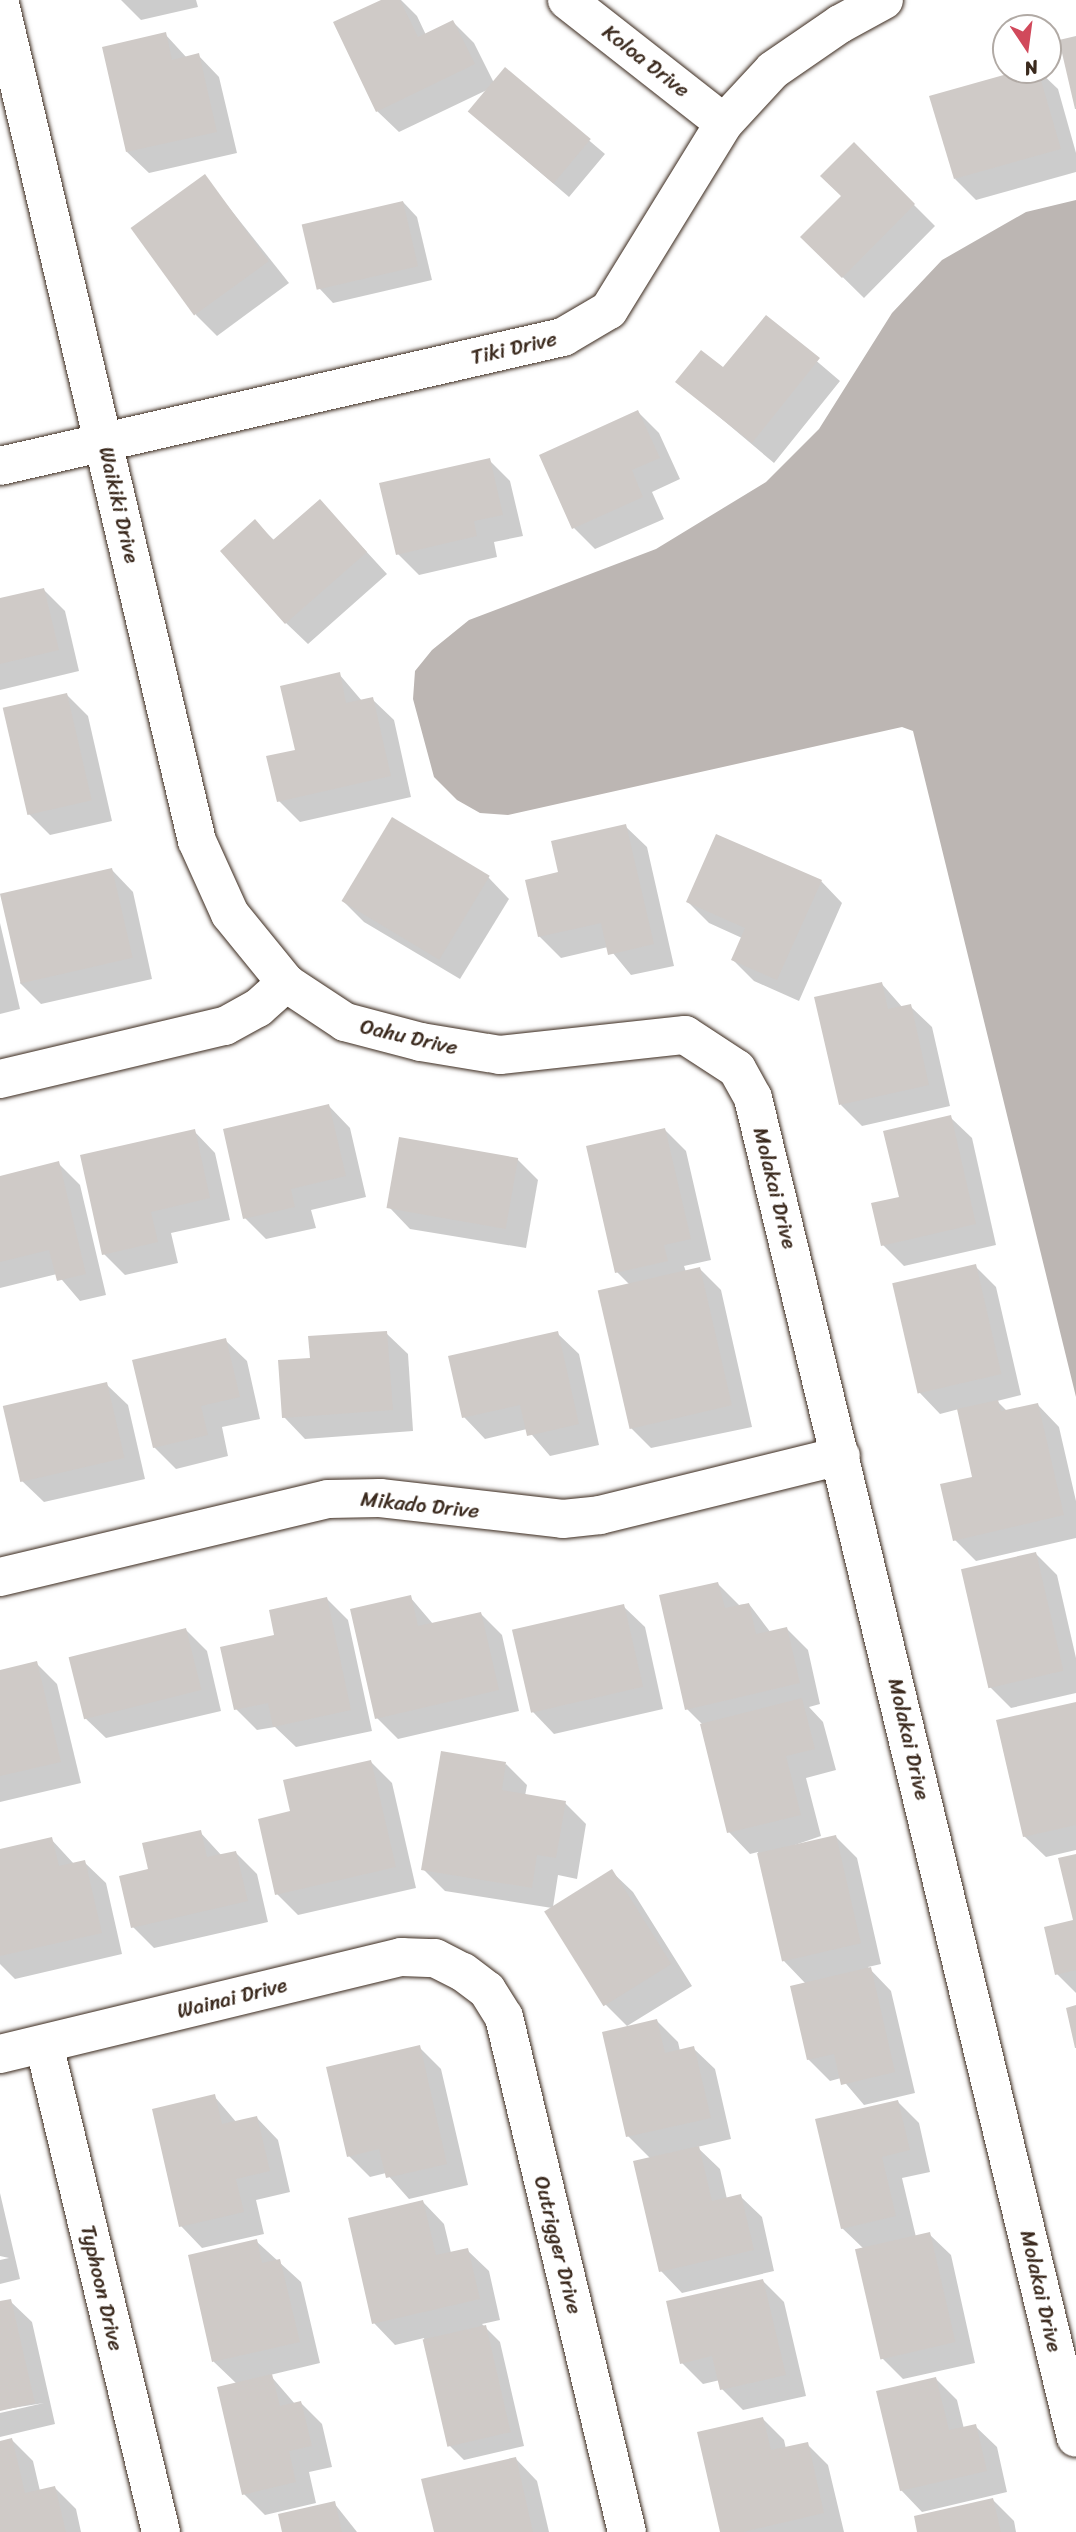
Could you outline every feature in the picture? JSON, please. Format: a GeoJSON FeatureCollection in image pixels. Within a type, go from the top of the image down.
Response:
{"type":"FeatureCollection","features":[{"type":"Feature","properties":{"kind":"street","name":"Koloa Drive"},"geometry":{"type":"LineString","coordinates":[[567,0],[724,123]]}},
{"type":"Feature","properties":{"kind":"street","name":"Tiki Drive"},"geometry":{"type":"LineString","coordinates":[[0,466],[563,338],[609,310],[724,123],[773,70],[840,24],[884,0]]}},
{"type":"Feature","properties":{"kind":"street","name":"Waikiki Drive"},"geometry":{"type":"LineString","coordinates":[[0,4],[197,841],[230,914],[286,983]]}},
{"type":"Feature","properties":{"kind":"street","name":"Oahu Drive"},"geometry":{"type":"LineString","coordinates":[[286,983],[345,1022],[500,1055],[582,1049],[660,1035],[685,1035],[717,1054]]}},
{"type":"Feature","properties":{"kind":"street"},"geometry":{"type":"LineString","coordinates":[[0,1079],[225,1026],[258,1008],[286,983]]}},
{"type":"Feature","properties":{"kind":"street","name":"Molakai Drive"},"geometry":{"type":"LineString","coordinates":[[717,1054],[737,1069],[753,1098],[1076,2438]]}},
{"type":"Feature","properties":{"kind":"street","name":"Mikado Drive"},"geometry":{"type":"LineString","coordinates":[[0,1577],[328,1499],[380,1497],[563,1519],[600,1515],[841,1456]]}},
{"type":"Feature","properties":{"kind":"street","name":"Wainai Drive"},"geometry":{"type":"LineString","coordinates":[[0,2054],[401,1957],[435,1958],[464,1972]]}},
{"type":"Feature","properties":{"kind":"street","name":"Outrigger Drive"},"geometry":{"type":"LineString","coordinates":[[464,1972],[487,1990],[503,2017],[627,2532]]}},
{"type":"Feature","properties":{"kind":"street","name":"Typhoon Drive"},"geometry":{"type":"LineString","coordinates":[[44,2044],[161,2532]]}},
{"type":"Feature","properties":{"kind":"shaded area"},"geometry":{"type":"Polygon","coordinates":[[[1076,200],[1076,1397],[913,731],[902,727],[508,815],[480,813],[457,800],[434,777],[413,699],[415,671],[432,650],[469,620],[656,549],[766,482],[819,429],[892,313],[942,260],[1026,212],[1076,200]]]}},
{"type":"Feature","properties":{"kind":"building"},"geometry":{"type":"Polygon","coordinates":[[[381,0],[400,0],[418,37],[453,20],[475,64],[376,112],[333,22],[381,0]]]}},
{"type":"Feature","properties":{"kind":"building"},"geometry":{"type":"Polygon","coordinates":[[[166,32],[172,60],[199,53],[217,132],[126,152],[102,47],[166,32]]]}},
{"type":"Feature","properties":{"kind":"building"},"geometry":{"type":"Polygon","coordinates":[[[1076,36],[1076,109],[1062,53],[1062,39],[1076,36]]]}},
{"type":"Feature","properties":{"kind":"building"},"geometry":{"type":"Polygon","coordinates":[[[505,67],[591,139],[554,183],[468,111],[505,67]]]}},
{"type":"Feature","properties":{"kind":"building"},"geometry":{"type":"Polygon","coordinates":[[[992,78],[992,84],[1042,84],[1061,149],[954,179],[929,96],[992,78]]]}},
{"type":"Feature","properties":{"kind":"building"},"geometry":{"type":"Polygon","coordinates":[[[854,142],[915,204],[842,278],[800,237],[841,196],[820,176],[854,142]]]}},
{"type":"Feature","properties":{"kind":"building"},"geometry":{"type":"Polygon","coordinates":[[[205,174],[268,261],[194,315],[131,228],[205,174]]]}},
{"type":"Feature","properties":{"kind":"building"},"geometry":{"type":"Polygon","coordinates":[[[403,201],[418,266],[317,290],[302,224],[403,201]]]}},
{"type":"Feature","properties":{"kind":"building"},"geometry":{"type":"Polygon","coordinates":[[[766,315],[820,358],[752,443],[675,382],[701,350],[723,367],[766,315]]]}},
{"type":"Feature","properties":{"kind":"building"},"geometry":{"type":"Polygon","coordinates":[[[638,410],[660,458],[632,470],[643,497],[572,529],[539,455],[638,410]]]}},
{"type":"Feature","properties":{"kind":"building"},"geometry":{"type":"Polygon","coordinates":[[[490,458],[503,515],[474,521],[477,536],[396,555],[379,483],[490,458]]]}},
{"type":"Feature","properties":{"kind":"building"},"geometry":{"type":"Polygon","coordinates":[[[320,499],[367,552],[285,624],[220,551],[255,519],[273,540],[320,499]]]}},
{"type":"Feature","properties":{"kind":"building"},"geometry":{"type":"Polygon","coordinates":[[[44,588],[59,650],[0,664],[0,598],[44,588]]]}},
{"type":"Feature","properties":{"kind":"building"},"geometry":{"type":"Polygon","coordinates":[[[340,672],[346,703],[373,697],[391,776],[277,802],[266,756],[295,750],[280,686],[340,672]]]}},
{"type":"Feature","properties":{"kind":"building"},"geometry":{"type":"Polygon","coordinates":[[[67,693],[92,800],[27,815],[3,708],[67,693]]]}},
{"type":"Feature","properties":{"kind":"building"},"geometry":{"type":"Polygon","coordinates":[[[392,817],[490,876],[439,960],[342,901],[392,817]]]}},
{"type":"Feature","properties":{"kind":"building"},"geometry":{"type":"Polygon","coordinates":[[[626,824],[654,944],[608,955],[601,923],[538,937],[525,880],[558,872],[551,841],[626,824]]]}},
{"type":"Feature","properties":{"kind":"building"},"geometry":{"type":"Polygon","coordinates":[[[716,834],[822,880],[777,980],[731,960],[745,928],[686,902],[716,834]]]}},
{"type":"Feature","properties":{"kind":"building"},"geometry":{"type":"Polygon","coordinates":[[[112,868],[133,958],[21,984],[0,894],[112,868]]]}},
{"type":"Feature","properties":{"kind":"building"},"geometry":{"type":"Polygon","coordinates":[[[882,982],[888,1009],[911,1004],[929,1085],[839,1105],[814,997],[882,982]]]}},
{"type":"Feature","properties":{"kind":"building"},"geometry":{"type":"Polygon","coordinates":[[[329,1104],[346,1176],[291,1189],[295,1207],[243,1219],[223,1129],[329,1104]]]}},
{"type":"Feature","properties":{"kind":"building"},"geometry":{"type":"Polygon","coordinates":[[[951,1115],[976,1224],[881,1246],[871,1203],[899,1197],[883,1131],[951,1115]]]}},
{"type":"Feature","properties":{"kind":"building"},"geometry":{"type":"Polygon","coordinates":[[[665,1128],[691,1239],[664,1245],[668,1261],[615,1273],[586,1146],[665,1128]]]}},
{"type":"Feature","properties":{"kind":"building"},"geometry":{"type":"Polygon","coordinates":[[[195,1129],[210,1198],[151,1212],[158,1242],[102,1255],[80,1155],[195,1129]]]}},
{"type":"Feature","properties":{"kind":"building"},"geometry":{"type":"Polygon","coordinates":[[[399,1137],[518,1158],[506,1229],[386,1208],[399,1137]]]}},
{"type":"Feature","properties":{"kind":"building"},"geometry":{"type":"Polygon","coordinates":[[[59,1161],[86,1274],[57,1281],[49,1250],[0,1262],[0,1176],[59,1161]]]}},
{"type":"Feature","properties":{"kind":"building"},"geometry":{"type":"Polygon","coordinates":[[[976,1264],[1001,1374],[918,1393],[892,1283],[976,1264]]]}},
{"type":"Feature","properties":{"kind":"building"},"geometry":{"type":"Polygon","coordinates":[[[700,1267],[732,1405],[630,1429],[598,1291],[700,1267]]]}},
{"type":"Feature","properties":{"kind":"building"},"geometry":{"type":"Polygon","coordinates":[[[387,1331],[393,1410],[282,1418],[278,1360],[310,1358],[308,1336],[387,1331]]]}},
{"type":"Feature","properties":{"kind":"building"},"geometry":{"type":"Polygon","coordinates":[[[558,1331],[579,1424],[527,1436],[520,1405],[462,1418],[448,1356],[558,1331]]]}},
{"type":"Feature","properties":{"kind":"building"},"geometry":{"type":"Polygon","coordinates":[[[226,1338],[240,1397],[201,1406],[208,1435],[153,1448],[132,1360],[226,1338]]]}},
{"type":"Feature","properties":{"kind":"building"},"geometry":{"type":"Polygon","coordinates":[[[107,1382],[125,1458],[20,1482],[3,1406],[107,1382]]]}},
{"type":"Feature","properties":{"kind":"building"},"geometry":{"type":"Polygon","coordinates":[[[998,1400],[1001,1411],[1038,1403],[1064,1515],[953,1541],[940,1484],[972,1477],[957,1409],[998,1400]]]}},
{"type":"Feature","properties":{"kind":"building"},"geometry":{"type":"Polygon","coordinates":[[[1036,1552],[1063,1671],[988,1688],[961,1569],[1036,1552]]]}},
{"type":"Feature","properties":{"kind":"building"},"geometry":{"type":"Polygon","coordinates":[[[718,1582],[725,1608],[749,1603],[756,1634],[787,1627],[800,1683],[685,1710],[659,1595],[718,1582]]]}},
{"type":"Feature","properties":{"kind":"building"},"geometry":{"type":"Polygon","coordinates":[[[411,1595],[418,1626],[481,1612],[499,1690],[375,1719],[350,1609],[411,1595]]]}},
{"type":"Feature","properties":{"kind":"building"},"geometry":{"type":"Polygon","coordinates":[[[327,1597],[351,1710],[273,1727],[268,1703],[234,1710],[220,1647],[274,1635],[269,1610],[327,1597]]]}},
{"type":"Feature","properties":{"kind":"building"},"geometry":{"type":"Polygon","coordinates":[[[624,1604],[643,1687],[531,1713],[512,1630],[624,1604]]]}},
{"type":"Feature","properties":{"kind":"building"},"geometry":{"type":"Polygon","coordinates":[[[186,1628],[201,1690],[84,1719],[69,1657],[186,1628]]]}},
{"type":"Feature","properties":{"kind":"building"},"geometry":{"type":"Polygon","coordinates":[[[37,1661],[61,1762],[0,1776],[0,1670],[37,1661]]]}},
{"type":"Feature","properties":{"kind":"building"},"geometry":{"type":"Polygon","coordinates":[[[802,1698],[815,1749],[786,1756],[801,1815],[727,1833],[700,1724],[802,1698]]]}},
{"type":"Feature","properties":{"kind":"building"},"geometry":{"type":"Polygon","coordinates":[[[1076,1702],[1076,1825],[1023,1837],[996,1720],[1076,1702]]]}},
{"type":"Feature","properties":{"kind":"building"},"geometry":{"type":"Polygon","coordinates":[[[441,1751],[506,1762],[502,1790],[566,1801],[556,1858],[537,1855],[532,1888],[421,1870],[441,1751]]]}},
{"type":"Feature","properties":{"kind":"building"},"geometry":{"type":"Polygon","coordinates":[[[371,1760],[396,1867],[275,1895],[258,1819],[290,1811],[283,1780],[371,1760]]]}},
{"type":"Feature","properties":{"kind":"building"},"geometry":{"type":"Polygon","coordinates":[[[201,1830],[207,1857],[236,1851],[248,1901],[131,1928],[119,1876],[148,1869],[142,1843],[201,1830]]]}},
{"type":"Feature","properties":{"kind":"building"},"geometry":{"type":"Polygon","coordinates":[[[836,1835],[861,1943],[782,1961],[757,1853],[836,1835]]]}},
{"type":"Feature","properties":{"kind":"building"},"geometry":{"type":"Polygon","coordinates":[[[52,1837],[59,1866],[85,1860],[102,1933],[0,1956],[0,1849],[52,1837]]]}},
{"type":"Feature","properties":{"kind":"building"},"geometry":{"type":"Polygon","coordinates":[[[1076,1854],[1076,1970],[1055,1975],[1044,1927],[1073,1920],[1058,1858],[1076,1854]]]}},
{"type":"Feature","properties":{"kind":"building"},"geometry":{"type":"Polygon","coordinates":[[[612,1869],[671,1964],[604,2006],[544,1911],[612,1869]]]}},
{"type":"Feature","properties":{"kind":"building"},"geometry":{"type":"Polygon","coordinates":[[[871,1967],[895,2072],[841,2085],[834,2054],[807,2060],[790,1986],[871,1967]]]}},
{"type":"Feature","properties":{"kind":"building"},"geometry":{"type":"Polygon","coordinates":[[[1076,2005],[1076,2048],[1075,2048],[1066,2008],[1076,2005]]]}},
{"type":"Feature","properties":{"kind":"building"},"geometry":{"type":"Polygon","coordinates":[[[657,2019],[665,2053],[694,2046],[711,2118],[626,2137],[602,2032],[657,2019]]]}},
{"type":"Feature","properties":{"kind":"building"},"geometry":{"type":"Polygon","coordinates":[[[420,2045],[447,2164],[386,2178],[379,2149],[347,2157],[326,2067],[420,2045]]]}},
{"type":"Feature","properties":{"kind":"building"},"geometry":{"type":"Polygon","coordinates":[[[215,2094],[222,2124],[257,2116],[270,2171],[236,2179],[244,2212],[179,2227],[152,2109],[215,2094]]]}},
{"type":"Feature","properties":{"kind":"building"},"geometry":{"type":"Polygon","coordinates":[[[898,2100],[910,2150],[882,2157],[896,2216],[841,2229],[815,2119],[898,2100]]]}},
{"type":"Feature","properties":{"kind":"building"},"geometry":{"type":"Polygon","coordinates":[[[699,2146],[712,2201],[741,2194],[754,2250],[659,2272],[633,2161],[699,2146]]]}},
{"type":"Feature","properties":{"kind":"building"},"geometry":{"type":"Polygon","coordinates":[[[423,2200],[436,2255],[468,2248],[480,2299],[372,2324],[348,2218],[423,2200]]]}},
{"type":"Feature","properties":{"kind":"building"},"geometry":{"type":"Polygon","coordinates":[[[930,2232],[955,2342],[880,2359],[855,2249],[930,2232]]]}},
{"type":"Feature","properties":{"kind":"building"},"geometry":{"type":"Polygon","coordinates":[[[257,2239],[262,2263],[280,2259],[300,2342],[212,2362],[188,2255],[257,2239]]]}},
{"type":"Feature","properties":{"kind":"building"},"geometry":{"type":"Polygon","coordinates":[[[763,2279],[786,2375],[720,2390],[712,2356],[680,2364],[666,2301],[763,2279]]]}},
{"type":"Feature","properties":{"kind":"building"},"geometry":{"type":"Polygon","coordinates":[[[11,2299],[35,2403],[0,2411],[0,2301],[11,2299]]]}},
{"type":"Feature","properties":{"kind":"building"},"geometry":{"type":"Polygon","coordinates":[[[486,2325],[511,2432],[447,2447],[423,2340],[486,2325]]]}},
{"type":"Feature","properties":{"kind":"building"},"geometry":{"type":"Polygon","coordinates":[[[272,2374],[280,2406],[301,2401],[312,2446],[289,2451],[296,2482],[242,2495],[217,2387],[272,2374]]]}},
{"type":"Feature","properties":{"kind":"building"},"geometry":{"type":"Polygon","coordinates":[[[936,2377],[949,2430],[976,2424],[987,2471],[900,2491],[876,2391],[936,2377]]]}},
{"type":"Feature","properties":{"kind":"building"},"geometry":{"type":"Polygon","coordinates":[[[763,2417],[771,2450],[808,2442],[824,2513],[743,2532],[720,2532],[697,2432],[763,2417]]]}},
{"type":"Feature","properties":{"kind":"building"},"geometry":{"type":"Polygon","coordinates":[[[12,2438],[25,2493],[55,2486],[66,2532],[0,2532],[0,2441],[12,2438]]]}},
{"type":"Feature","properties":{"kind":"building"},"geometry":{"type":"Polygon","coordinates":[[[516,2457],[533,2532],[434,2532],[421,2479],[516,2457]]]}},
{"type":"Feature","properties":{"kind":"building"},"geometry":{"type":"Polygon","coordinates":[[[993,2498],[1001,2532],[917,2532],[914,2516],[993,2498]]]}},
{"type":"Feature","properties":{"kind":"building"},"geometry":{"type":"Polygon","coordinates":[[[335,2501],[342,2532],[282,2532],[278,2514],[335,2501]]]}}]}
